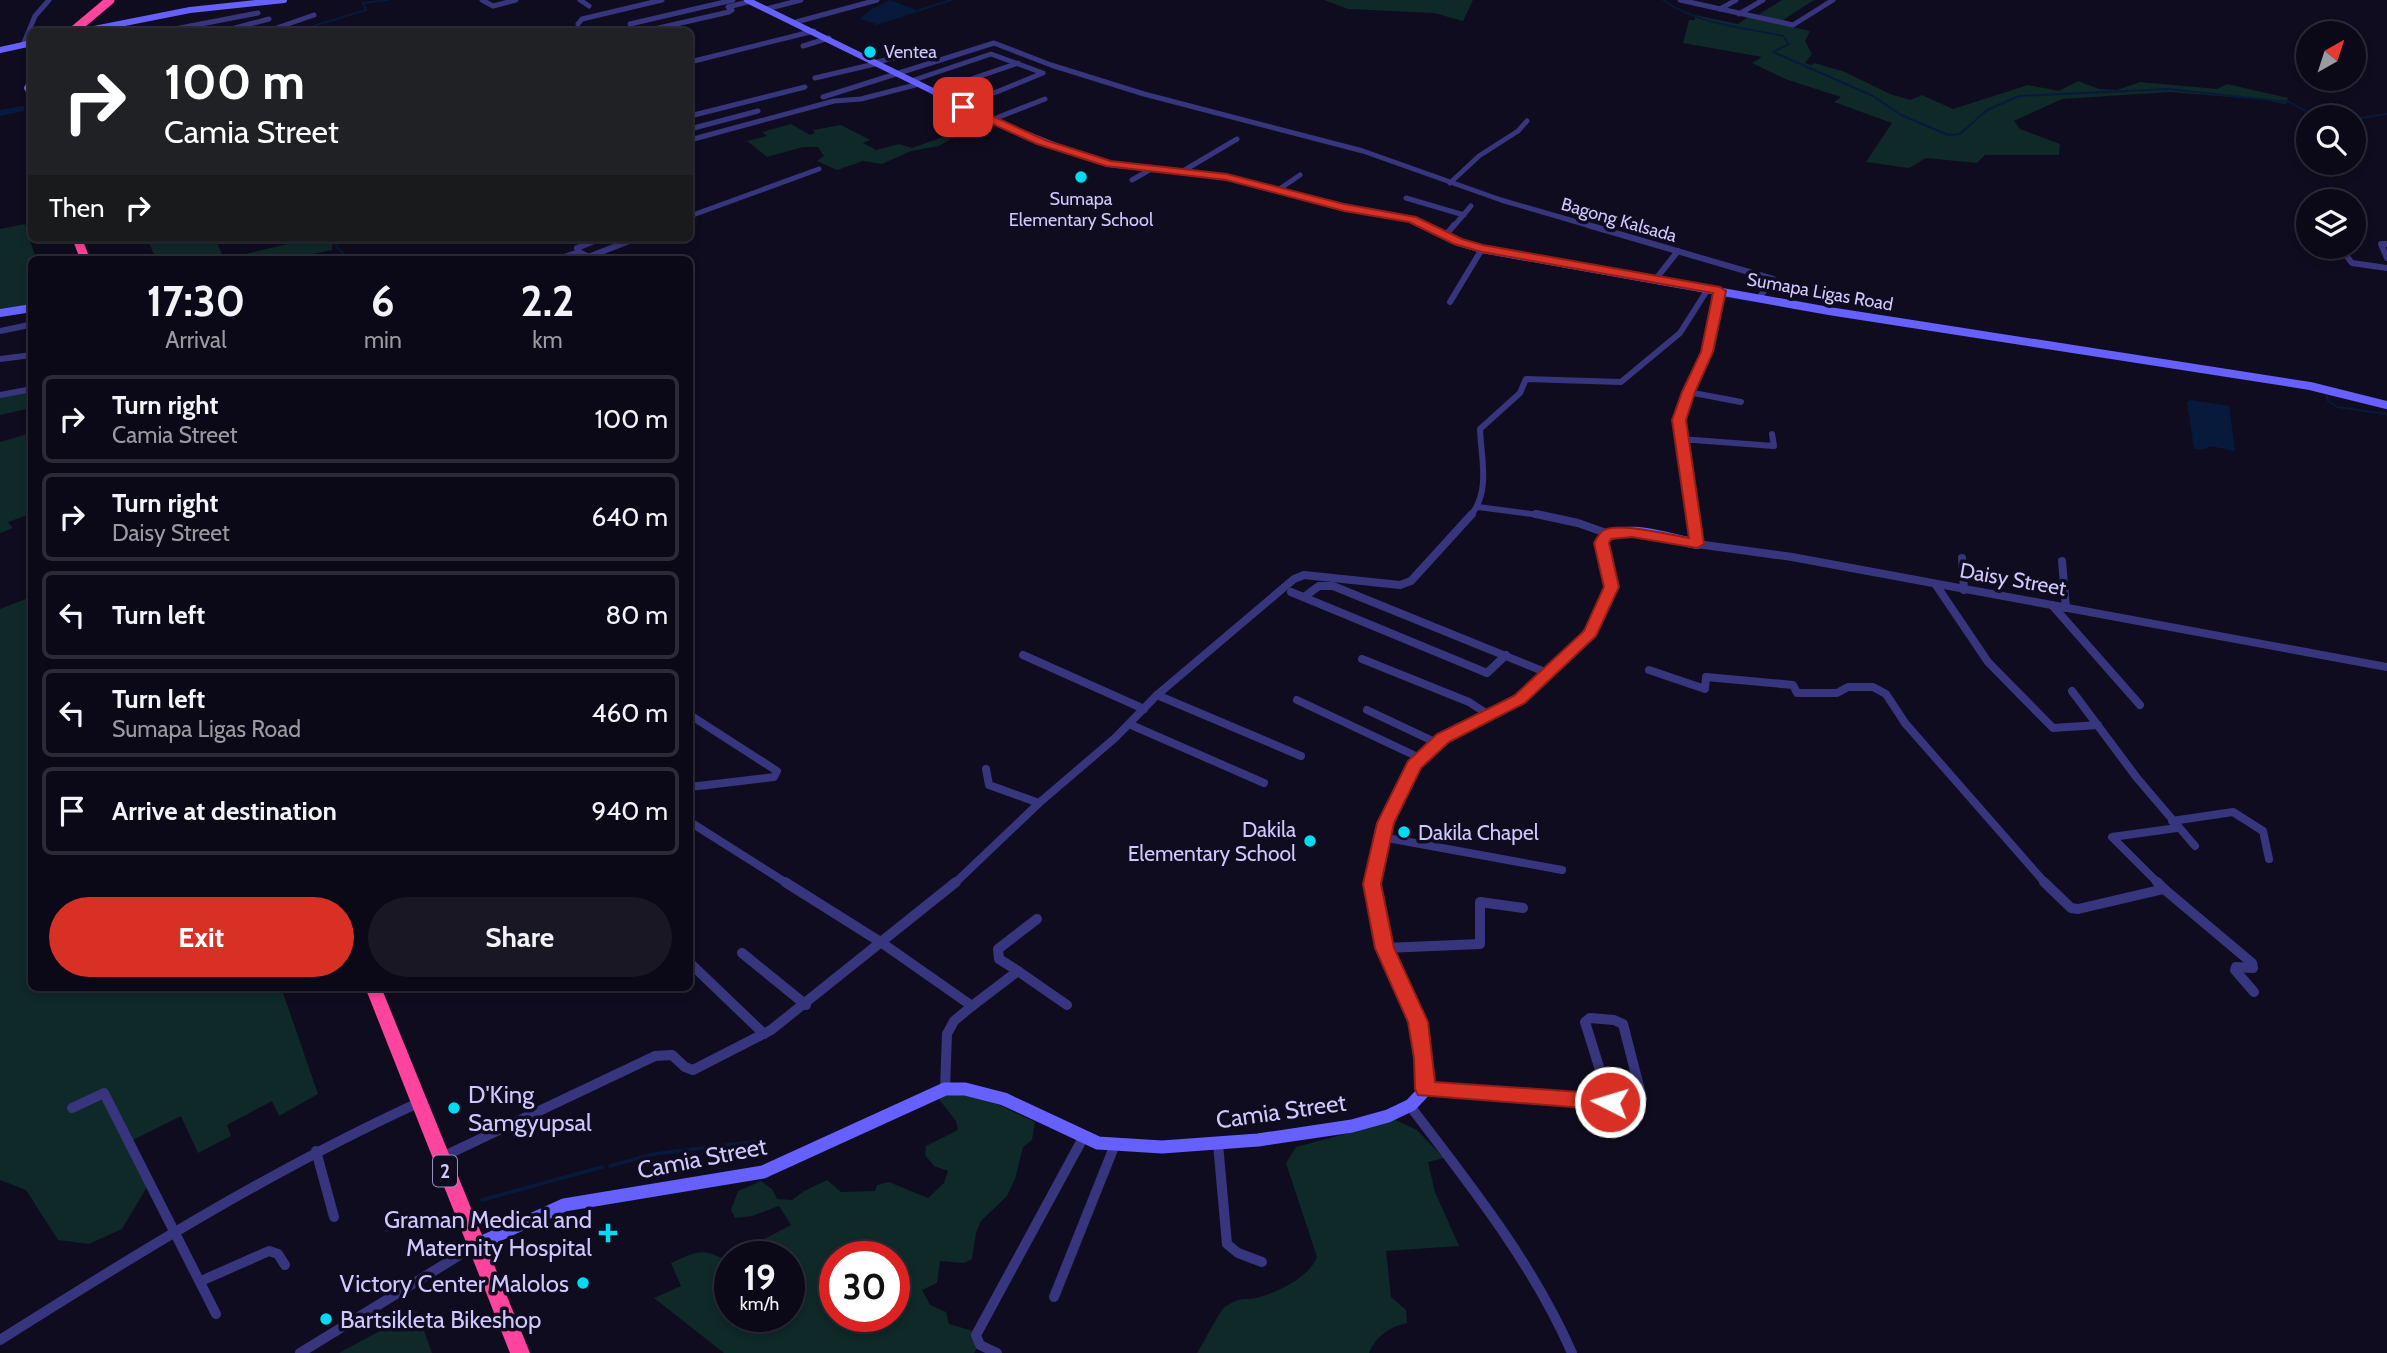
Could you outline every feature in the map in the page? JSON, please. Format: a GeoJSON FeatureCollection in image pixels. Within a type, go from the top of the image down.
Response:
{"type":"FeatureCollection","features":[{"type":"Feature","properties":{"kind":"highway"},"geometry":{"type":"LineString","coordinates":[[77,28],[110,0]]}},
{"type":"Feature","properties":{"kind":"highway","name":"2"},"geometry":{"type":"LineString","coordinates":[[375,991],[520,1353]]}},
{"type":"Feature","properties":{"kind":"main road"},"geometry":{"type":"LineString","coordinates":[[72,28],[103,0]]}},
{"type":"Feature","properties":{"kind":"main road"},"geometry":{"type":"LineString","coordinates":[[83,28],[116,0]]}},
{"type":"Feature","properties":{"kind":"main road"},"geometry":{"type":"LineString","coordinates":[[96,28],[190,10],[284,0]]}},
{"type":"Feature","properties":{"kind":"main road","name":"Sumapa Ligas Road"},"geometry":{"type":"LineString","coordinates":[[749,1],[830,38],[991,120],[1041,142],[1109,164],[1227,177],[1344,207],[1412,219],[1482,248],[1759,298],[2298,383],[2387,405]]}},
{"type":"Feature","properties":{"kind":"main road"},"geometry":{"type":"LineString","coordinates":[[0,50],[28,43]]}},
{"type":"Feature","properties":{"kind":"main road"},"geometry":{"type":"LineString","coordinates":[[1697,544],[1679,420],[1688,392],[1707,352],[1720,291]]}},
{"type":"Feature","properties":{"kind":"main road"},"geometry":{"type":"LineString","coordinates":[[0,313],[28,308]]}},
{"type":"Feature","properties":{"kind":"main road","name":"Daisy Street"},"geometry":{"type":"LineString","coordinates":[[1609,534],[1632,533],[1697,544]]}},
{"type":"Feature","properties":{"kind":"main road"},"geometry":{"type":"LineString","coordinates":[[1426,1089],[1418,1022],[1385,948],[1372,884],[1385,823],[1413,765],[1420,758],[1462,727],[1519,700],[1591,633],[1611,587],[1602,543],[1609,534]]}},
{"type":"Feature","properties":{"kind":"main road","name":"Camia Street"},"geometry":{"type":"LineString","coordinates":[[478,1244],[564,1205],[764,1172],[945,1089],[986,1092],[1083,1138],[1114,1147],[1218,1144],[1301,1135],[1354,1125],[1410,1106],[1426,1089]]}},
{"type":"Feature","properties":{"kind":"street"},"geometry":{"type":"LineString","coordinates":[[30,28],[36,16],[50,0]]}},
{"type":"Feature","properties":{"kind":"street"},"geometry":{"type":"LineString","coordinates":[[482,0],[493,6],[516,0]]}},
{"type":"Feature","properties":{"kind":"street"},"geometry":{"type":"LineString","coordinates":[[580,0],[589,6]]}},
{"type":"Feature","properties":{"kind":"street"},"geometry":{"type":"LineString","coordinates":[[578,24],[582,19],[662,0]]}},
{"type":"Feature","properties":{"kind":"street"},"geometry":{"type":"LineString","coordinates":[[630,24],[733,0]]}},
{"type":"Feature","properties":{"kind":"street"},"geometry":{"type":"LineString","coordinates":[[766,9],[801,0]]}},
{"type":"Feature","properties":{"kind":"street"},"geometry":{"type":"LineString","coordinates":[[796,22],[877,0]]}},
{"type":"Feature","properties":{"kind":"street"},"geometry":{"type":"LineString","coordinates":[[1680,0],[1795,25],[1833,0]]}},
{"type":"Feature","properties":{"kind":"street"},"geometry":{"type":"LineString","coordinates":[[1699,4],[1706,0]]}},
{"type":"Feature","properties":{"kind":"street"},"geometry":{"type":"LineString","coordinates":[[1720,9],[1735,0]]}},
{"type":"Feature","properties":{"kind":"street"},"geometry":{"type":"LineString","coordinates":[[1739,14],[1763,0]]}},
{"type":"Feature","properties":{"kind":"street"},"geometry":{"type":"LineString","coordinates":[[659,28],[729,12],[732,10],[726,8],[749,1]]}},
{"type":"Feature","properties":{"kind":"street"},"geometry":{"type":"LineString","coordinates":[[258,2],[258,13]]}},
{"type":"Feature","properties":{"kind":"street"},"geometry":{"type":"LineString","coordinates":[[180,28],[258,13],[287,24]]}},
{"type":"Feature","properties":{"kind":"street"},"geometry":{"type":"LineString","coordinates":[[826,14],[834,17]]}},
{"type":"Feature","properties":{"kind":"street"},"geometry":{"type":"LineString","coordinates":[[276,28],[314,15]]}},
{"type":"Feature","properties":{"kind":"street"},"geometry":{"type":"LineString","coordinates":[[235,28],[269,19]]}},
{"type":"Feature","properties":{"kind":"street"},"geometry":{"type":"LineString","coordinates":[[693,61],[814,31]]}},
{"type":"Feature","properties":{"kind":"street"},"geometry":{"type":"LineString","coordinates":[[23,44],[28,33]]}},
{"type":"Feature","properties":{"kind":"street"},"geometry":{"type":"LineString","coordinates":[[803,46],[830,38]]}},
{"type":"Feature","properties":{"kind":"street","name":"Bagong Kalsada"},"geometry":{"type":"LineString","coordinates":[[823,97],[994,43],[1051,65],[1144,94],[1363,151],[1450,183],[1773,279],[1759,298]]}},
{"type":"Feature","properties":{"kind":"street"},"geometry":{"type":"LineString","coordinates":[[693,139],[834,101],[861,99],[915,83],[987,54],[996,54],[1044,73],[994,93]]}},
{"type":"Feature","properties":{"kind":"street"},"geometry":{"type":"LineString","coordinates":[[815,78],[902,55]]}},
{"type":"Feature","properties":{"kind":"street"},"geometry":{"type":"LineString","coordinates":[[933,92],[1018,63]]}},
{"type":"Feature","properties":{"kind":"street"},"geometry":{"type":"LineString","coordinates":[[693,115],[805,87]]}},
{"type":"Feature","properties":{"kind":"street"},"geometry":{"type":"LineString","coordinates":[[991,120],[1045,99]]}},
{"type":"Feature","properties":{"kind":"street"},"geometry":{"type":"LineString","coordinates":[[745,102],[770,119]]}},
{"type":"Feature","properties":{"kind":"street"},"geometry":{"type":"LineString","coordinates":[[693,128],[758,111]]}},
{"type":"Feature","properties":{"kind":"street"},"geometry":{"type":"LineString","coordinates":[[1450,183],[1479,156],[1518,131],[1527,121]]}},
{"type":"Feature","properties":{"kind":"street"},"geometry":{"type":"LineString","coordinates":[[1183,171],[1237,139]]}},
{"type":"Feature","properties":{"kind":"street"},"geometry":{"type":"LineString","coordinates":[[1132,180],[1153,168]]}},
{"type":"Feature","properties":{"kind":"street"},"geometry":{"type":"LineString","coordinates":[[693,215],[819,169]]}},
{"type":"Feature","properties":{"kind":"street"},"geometry":{"type":"LineString","coordinates":[[1278,190],[1300,175]]}},
{"type":"Feature","properties":{"kind":"street"},"geometry":{"type":"LineString","coordinates":[[1406,198],[1464,215]]}},
{"type":"Feature","properties":{"kind":"street"},"geometry":{"type":"LineString","coordinates":[[1446,235],[1471,206]]}},
{"type":"Feature","properties":{"kind":"street"},"geometry":{"type":"LineString","coordinates":[[592,242],[577,248],[584,256],[625,242]]}},
{"type":"Feature","properties":{"kind":"street"},"geometry":{"type":"LineString","coordinates":[[2387,244],[2381,244],[2387,258]]}},
{"type":"Feature","properties":{"kind":"street"},"geometry":{"type":"LineString","coordinates":[[1450,302],[1482,248]]}},
{"type":"Feature","properties":{"kind":"street"},"geometry":{"type":"LineString","coordinates":[[1655,280],[1678,251]]}},
{"type":"Feature","properties":{"kind":"street"},"geometry":{"type":"LineString","coordinates":[[2347,259],[2352,263],[2387,268]]}},
{"type":"Feature","properties":{"kind":"street"},"geometry":{"type":"LineString","coordinates":[[440,1158],[655,1056],[673,1055],[685,1067],[694,1070],[764,1034],[806,1005],[944,893],[1039,803],[1129,724],[1157,695],[1294,579],[1304,575],[1399,585],[1411,581],[1478,507],[1483,491],[1480,429],[1520,393],[1526,379],[1621,382],[1680,334],[1708,289]]}},
{"type":"Feature","properties":{"kind":"street"},"geometry":{"type":"LineString","coordinates":[[0,331],[28,324]]}},
{"type":"Feature","properties":{"kind":"street"},"geometry":{"type":"LineString","coordinates":[[0,359],[28,356]]}},
{"type":"Feature","properties":{"kind":"street"},"geometry":{"type":"LineString","coordinates":[[0,394],[28,390]]}},
{"type":"Feature","properties":{"kind":"street"},"geometry":{"type":"LineString","coordinates":[[1688,392],[1741,402]]}},
{"type":"Feature","properties":{"kind":"street"},"geometry":{"type":"LineString","coordinates":[[1680,439],[1774,446],[1772,435]]}},
{"type":"Feature","properties":{"kind":"street"},"geometry":{"type":"LineString","coordinates":[[1478,507],[1562,519],[1586,524],[1609,534]]}},
{"type":"Feature","properties":{"kind":"street","name":"Daisy Street"},"geometry":{"type":"LineString","coordinates":[[1697,544],[1793,557],[2387,667]]}},
{"type":"Feature","properties":{"kind":"street"},"geometry":{"type":"LineString","coordinates":[[1962,558],[1964,590]]}},
{"type":"Feature","properties":{"kind":"street"},"geometry":{"type":"LineString","coordinates":[[2062,561],[2066,608]]}},
{"type":"Feature","properties":{"kind":"street"},"geometry":{"type":"LineString","coordinates":[[1936,585],[1988,662],[2053,728],[2098,725]]}},
{"type":"Feature","properties":{"kind":"street"},"geometry":{"type":"LineString","coordinates":[[1304,597],[1319,586],[1333,586],[1550,674]]}},
{"type":"Feature","properties":{"kind":"street"},"geometry":{"type":"LineString","coordinates":[[1291,592],[1487,673],[1506,655]]}},
{"type":"Feature","properties":{"kind":"street"},"geometry":{"type":"LineString","coordinates":[[2052,605],[2140,705]]}},
{"type":"Feature","properties":{"kind":"street"},"geometry":{"type":"LineString","coordinates":[[1023,655],[1144,709]]}},
{"type":"Feature","properties":{"kind":"street"},"geometry":{"type":"LineString","coordinates":[[1362,659],[1469,702],[1489,715]]}},
{"type":"Feature","properties":{"kind":"street"},"geometry":{"type":"LineString","coordinates":[[1649,670],[1705,689],[1706,677],[1793,684],[1797,693],[1837,693],[1848,687],[1873,687],[1886,694],[1905,723],[2064,904],[2078,909],[2164,889]]}},
{"type":"Feature","properties":{"kind":"street"},"geometry":{"type":"LineString","coordinates":[[2072,691],[2194,846]]}},
{"type":"Feature","properties":{"kind":"street"},"geometry":{"type":"LineString","coordinates":[[1157,695],[1301,756]]}},
{"type":"Feature","properties":{"kind":"street"},"geometry":{"type":"LineString","coordinates":[[1297,700],[1420,758]]}},
{"type":"Feature","properties":{"kind":"street"},"geometry":{"type":"LineString","coordinates":[[1367,710],[1437,743]]}},
{"type":"Feature","properties":{"kind":"street"},"geometry":{"type":"LineString","coordinates":[[693,717],[777,771],[774,777],[693,787]]}},
{"type":"Feature","properties":{"kind":"street"},"geometry":{"type":"LineString","coordinates":[[1129,724],[1264,783]]}},
{"type":"Feature","properties":{"kind":"street"},"geometry":{"type":"LineString","coordinates":[[986,769],[989,785],[1039,803]]}},
{"type":"Feature","properties":{"kind":"street"},"geometry":{"type":"LineString","coordinates":[[2254,992],[2235,970],[2236,967],[2253,968],[2252,963],[2164,889],[2112,837],[2227,812],[2239,814],[2263,831],[2269,859]]}},
{"type":"Feature","properties":{"kind":"street"},"geometry":{"type":"LineString","coordinates":[[693,824],[882,943],[972,1006]]}},
{"type":"Feature","properties":{"kind":"street"},"geometry":{"type":"LineString","coordinates":[[1382,837],[1562,870]]}},
{"type":"Feature","properties":{"kind":"street"},"geometry":{"type":"LineString","coordinates":[[1385,948],[1480,944],[1480,902],[1523,908]]}},
{"type":"Feature","properties":{"kind":"street"},"geometry":{"type":"LineString","coordinates":[[1037,919],[998,949],[999,959],[1067,1005]]}},
{"type":"Feature","properties":{"kind":"street"},"geometry":{"type":"LineString","coordinates":[[742,953],[806,1005]]}},
{"type":"Feature","properties":{"kind":"street"},"geometry":{"type":"LineString","coordinates":[[693,965],[764,1034]]}},
{"type":"Feature","properties":{"kind":"street"},"geometry":{"type":"LineString","coordinates":[[945,1089],[947,1034],[954,1021],[1018,971]]}},
{"type":"Feature","properties":{"kind":"street"},"geometry":{"type":"LineString","coordinates":[[1426,1089],[1634,1105],[1640,1103],[1642,1098],[1623,1024],[1614,1020],[1590,1018],[1585,1023],[1610,1102]]}},
{"type":"Feature","properties":{"kind":"street"},"geometry":{"type":"LineString","coordinates":[[72,1108],[104,1093],[216,1314]]}},
{"type":"Feature","properties":{"kind":"street"},"geometry":{"type":"LineString","coordinates":[[0,1340],[174,1230],[316,1151],[418,1103]]}},
{"type":"Feature","properties":{"kind":"street"},"geometry":{"type":"LineString","coordinates":[[1410,1106],[1493,1214],[1553,1310],[1572,1353]]}},
{"type":"Feature","properties":{"kind":"street"},"geometry":{"type":"LineString","coordinates":[[996,1353],[980,1347],[976,1342],[976,1335],[1083,1138]]}},
{"type":"Feature","properties":{"kind":"street"},"geometry":{"type":"LineString","coordinates":[[1218,1144],[1227,1244],[1238,1253],[1262,1262]]}},
{"type":"Feature","properties":{"kind":"street"},"geometry":{"type":"LineString","coordinates":[[1054,1297],[1114,1147]]}},
{"type":"Feature","properties":{"kind":"street"},"geometry":{"type":"LineString","coordinates":[[316,1151],[334,1217]]}},
{"type":"Feature","properties":{"kind":"street"},"geometry":{"type":"LineString","coordinates":[[300,1353],[478,1244]]}},
{"type":"Feature","properties":{"kind":"street"},"geometry":{"type":"LineString","coordinates":[[201,1281],[269,1251],[278,1254],[285,1265]]}},
{"type":"Feature","properties":{"kind":"green space"},"geometry":{"type":"Polygon","coordinates":[[[1324,0],[1473,0],[1463,21],[1434,13],[1348,9],[1324,0]]]}},
{"type":"Feature","properties":{"kind":"green space"},"geometry":{"type":"Polygon","coordinates":[[[1782,0],[1814,0],[1780,22],[1755,17],[1782,0]]]}},
{"type":"Feature","properties":{"kind":"green space"},"geometry":{"type":"Polygon","coordinates":[[[1695,15],[1738,24],[1748,17],[1810,31],[1805,41],[1812,54],[1805,63],[1815,63],[1845,72],[1890,94],[1910,100],[1922,95],[1953,109],[2028,85],[2059,91],[2078,81],[2099,89],[2117,90],[2140,82],[2217,89],[2227,84],[2288,98],[2285,104],[2171,92],[2062,99],[2014,121],[2020,129],[2060,144],[2059,155],[1985,155],[1977,163],[1926,158],[1909,168],[1866,162],[1892,123],[1834,102],[1841,97],[1785,79],[1752,63],[1762,57],[1683,43],[1689,20],[1695,20],[1695,15]]]}},
{"type":"Feature","properties":{"kind":"green space"},"geometry":{"type":"Polygon","coordinates":[[[791,124],[810,135],[815,133],[813,130],[841,125],[870,140],[863,143],[876,150],[899,144],[912,148],[948,135],[955,137],[939,146],[911,151],[882,164],[863,161],[837,170],[817,161],[824,156],[818,147],[803,147],[767,157],[747,141],[767,136],[762,132],[791,124]]]}},
{"type":"Feature","properties":{"kind":"green space"},"geometry":{"type":"Polygon","coordinates":[[[25,224],[28,242],[31,242],[35,256],[28,256],[28,305],[0,310],[0,229],[25,224]]]}},
{"type":"Feature","properties":{"kind":"green space"},"geometry":{"type":"Polygon","coordinates":[[[149,242],[217,242],[223,256],[158,254],[154,255],[149,242]]]}},
{"type":"Feature","properties":{"kind":"green space"},"geometry":{"type":"Polygon","coordinates":[[[296,242],[333,242],[332,250],[303,256],[237,256],[296,242]]]}},
{"type":"Feature","properties":{"kind":"green space"},"geometry":{"type":"Polygon","coordinates":[[[28,391],[28,409],[0,415],[0,396],[28,391]]]}},
{"type":"Feature","properties":{"kind":"green space"},"geometry":{"type":"Polygon","coordinates":[[[28,434],[28,515],[8,522],[13,528],[0,533],[0,442],[28,434]]]}},
{"type":"Feature","properties":{"kind":"green space"},"geometry":{"type":"Polygon","coordinates":[[[28,598],[28,991],[282,991],[318,1094],[279,1116],[272,1101],[227,1125],[231,1136],[198,1153],[181,1116],[129,1142],[147,1187],[122,1229],[89,1244],[58,1240],[26,1190],[0,1180],[0,609],[28,598]]]}},
{"type":"Feature","properties":{"kind":"green space"},"geometry":{"type":"Polygon","coordinates":[[[974,1093],[1035,1122],[1032,1140],[1023,1147],[1015,1179],[1007,1196],[981,1221],[972,1259],[964,1263],[940,1261],[937,1283],[922,1290],[930,1305],[946,1312],[949,1324],[973,1331],[977,1348],[974,1353],[724,1353],[654,1298],[681,1286],[671,1263],[695,1253],[713,1254],[714,1332],[805,1332],[805,1241],[761,1241],[791,1225],[779,1206],[752,1216],[735,1218],[731,1210],[738,1191],[761,1181],[772,1189],[777,1199],[792,1200],[827,1180],[841,1192],[875,1191],[877,1185],[889,1182],[928,1198],[944,1183],[948,1171],[934,1166],[925,1155],[926,1146],[958,1130],[956,1121],[938,1098],[942,1094],[974,1093]]]}},
{"type":"Feature","properties":{"kind":"green space"},"geometry":{"type":"Polygon","coordinates":[[[1389,1117],[1417,1130],[1444,1158],[1428,1162],[1435,1192],[1459,1246],[1386,1251],[1391,1297],[1406,1310],[1407,1323],[1384,1333],[1369,1353],[1197,1353],[1225,1307],[1240,1299],[1260,1297],[1285,1287],[1308,1271],[1317,1257],[1286,1163],[1296,1147],[1357,1131],[1389,1117]]]}},
{"type":"Feature","properties":{"kind":"green space"},"geometry":{"type":"Polygon","coordinates":[[[417,1311],[432,1353],[339,1353],[417,1311]]]}},
{"type":"Feature","properties":{"kind":"water"},"geometry":{"type":"Polygon","coordinates":[[[890,0],[917,10],[876,24],[860,19],[870,10],[890,0]]]}},
{"type":"Feature","properties":{"kind":"water"},"geometry":{"type":"Polygon","coordinates":[[[2191,400],[2229,406],[2235,451],[2210,446],[2194,449],[2187,402],[2191,400]]]}},
{"type":"Feature","properties":{"kind":"waterway"},"geometry":{"type":"LineString","coordinates":[[307,28],[366,10],[363,3],[388,0]]}},
{"type":"Feature","properties":{"kind":"waterway"},"geometry":{"type":"LineString","coordinates":[[876,24],[951,0]]}},
{"type":"Feature","properties":{"kind":"waterway"},"geometry":{"type":"LineString","coordinates":[[1663,0],[1706,20],[1783,36],[1789,44],[1773,52],[1873,96],[1901,115],[1948,135],[1960,134],[1987,110],[2019,96],[2168,89],[2289,102],[2296,106]]}},
{"type":"Feature","properties":{"kind":"waterway"},"geometry":{"type":"LineString","coordinates":[[0,113],[21,109]]}},
{"type":"Feature","properties":{"kind":"waterway"},"geometry":{"type":"LineString","coordinates":[[2366,117],[2387,114]]}},
{"type":"Feature","properties":{"kind":"waterway"},"geometry":{"type":"LineString","coordinates":[[336,242],[336,246],[345,256]]}},
{"type":"Feature","properties":{"kind":"waterway"},"geometry":{"type":"LineString","coordinates":[[1722,297],[1753,301]]}},
{"type":"Feature","properties":{"kind":"waterway"},"geometry":{"type":"LineString","coordinates":[[2326,393],[2328,401],[2337,407],[2387,414]]}},
{"type":"Feature","properties":{"kind":"waterway"},"geometry":{"type":"LineString","coordinates":[[610,1166],[654,1154],[766,1140]]}},
{"type":"Feature","properties":{"kind":"waterway"},"geometry":{"type":"LineString","coordinates":[[482,1200],[602,1167]]}},
{"type":"Feature","properties":{"kind":"waterway"},"geometry":{"type":"LineString","coordinates":[[386,1231],[440,1214]]}},
{"type":"Feature","properties":{"kind":"place","name":"Ventea"},"geometry":{"type":"Point","coordinates":[870,52]}},
{"type":"Feature","properties":{"kind":"place","name":"Sumapa Elementary School"},"geometry":{"type":"Point","coordinates":[1081,177]}},
{"type":"Feature","properties":{"kind":"place","name":"Dakila Chapel"},"geometry":{"type":"Point","coordinates":[1404,832]}},
{"type":"Feature","properties":{"kind":"place","name":"Dakila Elementary School"},"geometry":{"type":"Point","coordinates":[1310,841]}},
{"type":"Feature","properties":{"kind":"place","name":"D'King Samgyupsal"},"geometry":{"type":"Point","coordinates":[454,1108]}},
{"type":"Feature","properties":{"kind":"place","name":"Graman Medical and Maternity Hospital"},"geometry":{"type":"Point","coordinates":[608,1233]}},
{"type":"Feature","properties":{"kind":"place","name":"Victory Center Malolos"},"geometry":{"type":"Point","coordinates":[583,1283]}},
{"type":"Feature","properties":{"kind":"place","name":"Bartsikleta Bikeshop"},"geometry":{"type":"Point","coordinates":[326,1319]}},
{"type":"Feature","properties":{"kind":"route"},"geometry":{"type":"LineString","coordinates":[[963,107],[1041,142],[1109,164],[1206,173],[1242,180],[1313,200],[1412,219],[1458,242],[1482,248],[1720,291],[1707,352],[1684,401],[1679,420],[1697,544],[1632,533],[1610,533],[1605,537],[1602,543],[1611,587],[1591,633],[1533,690],[1519,700],[1443,738],[1413,765],[1385,823],[1372,884],[1385,948],[1418,1022],[1426,1089],[1610,1102]]}}]}
